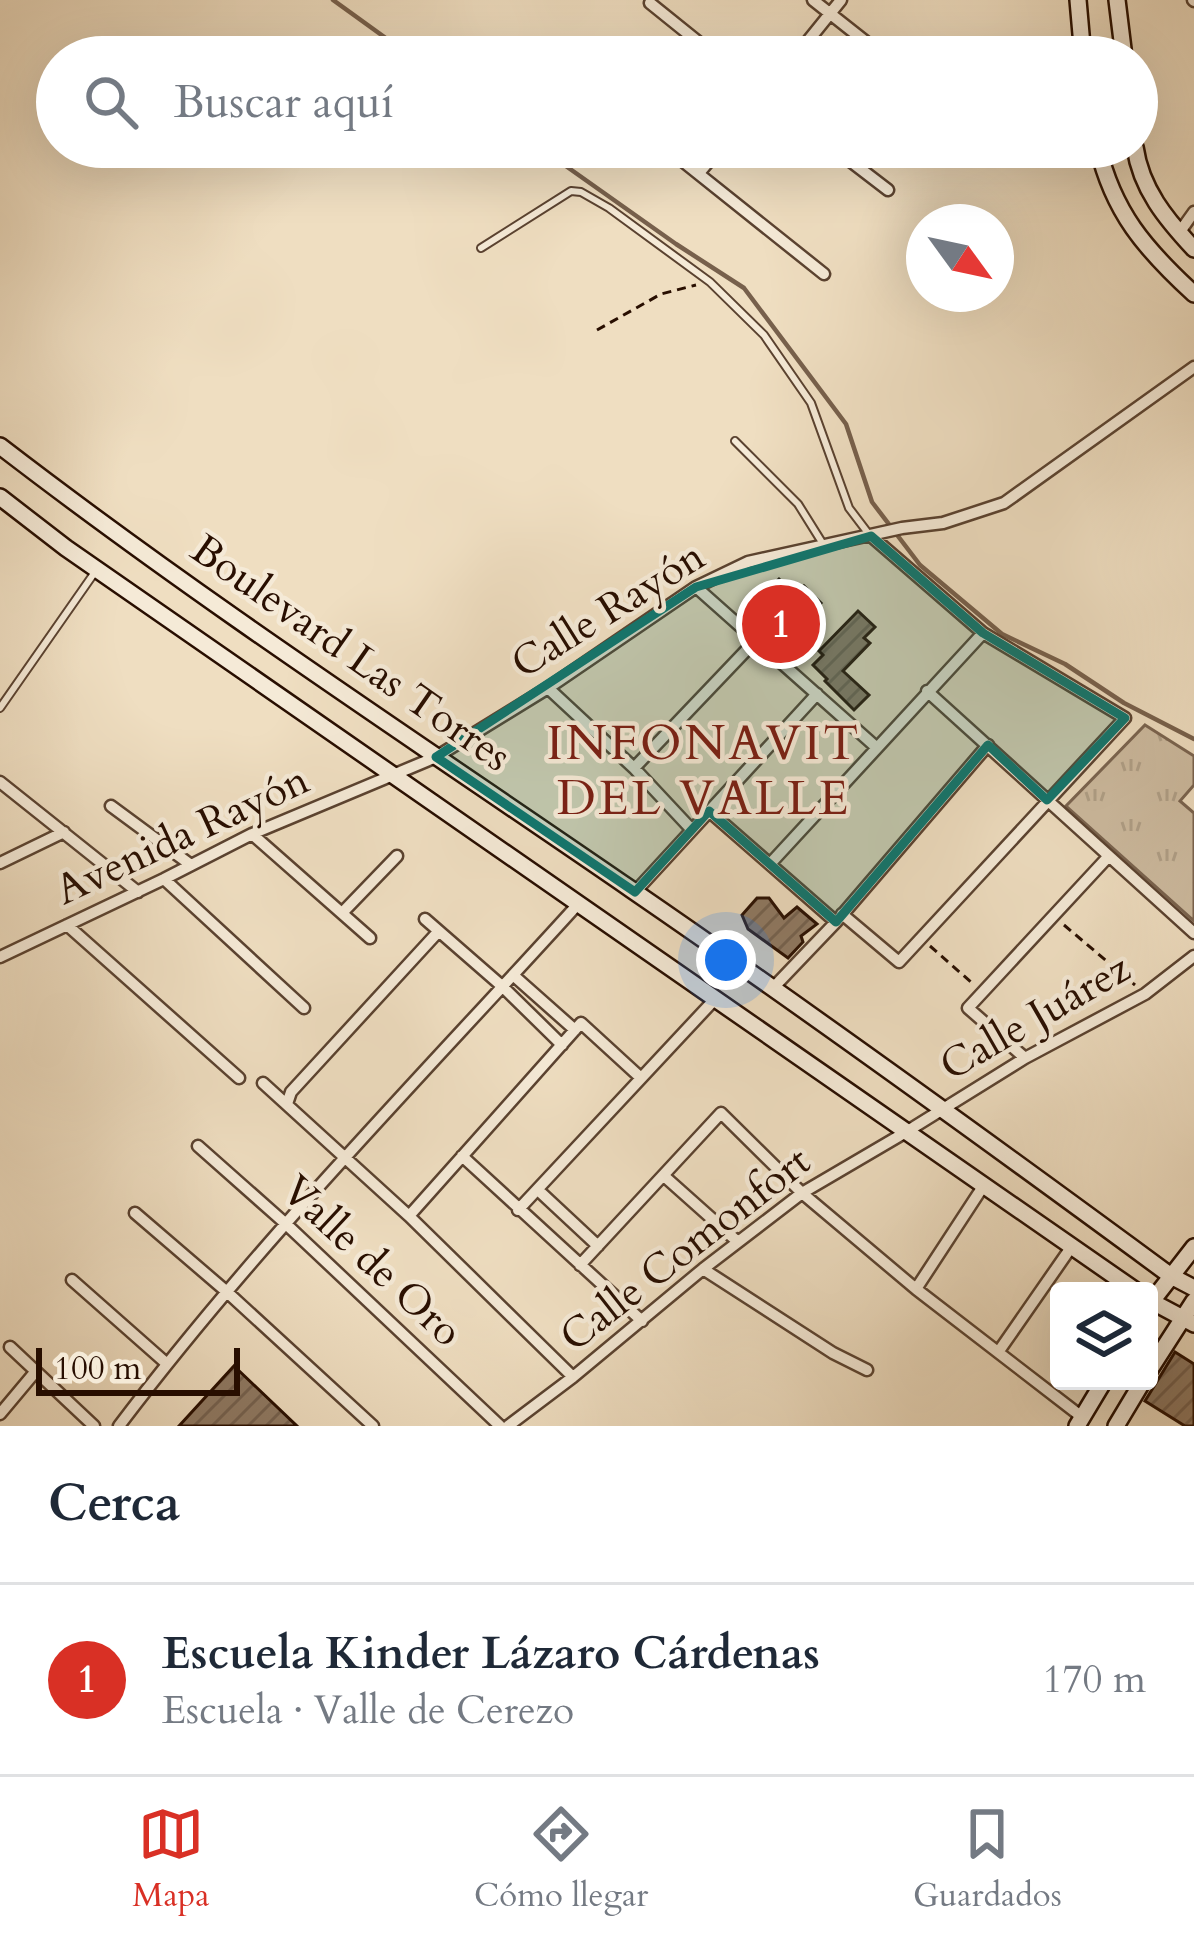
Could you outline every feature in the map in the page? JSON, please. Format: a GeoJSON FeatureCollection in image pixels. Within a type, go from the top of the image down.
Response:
{"type":"FeatureCollection","features":[{"type":"Feature","properties":{"kind":"street"},"geometry":{"type":"LineString","coordinates":[[813,0],[859,36]]}},
{"type":"Feature","properties":{"kind":"street"},"geometry":{"type":"LineString","coordinates":[[812,36],[841,0]]}},
{"type":"Feature","properties":{"kind":"street"},"geometry":{"type":"LineString","coordinates":[[1078,0],[1081,36]]}},
{"type":"Feature","properties":{"kind":"street"},"geometry":{"type":"LineString","coordinates":[[1118,0],[1122,36]]}},
{"type":"Feature","properties":{"kind":"street"},"geometry":{"type":"LineString","coordinates":[[650,3],[691,36]]}},
{"type":"Feature","properties":{"kind":"street"},"geometry":{"type":"LineString","coordinates":[[692,168],[824,274]]}},
{"type":"Feature","properties":{"kind":"street"},"geometry":{"type":"LineString","coordinates":[[699,173],[703,168]]}},
{"type":"Feature","properties":{"kind":"street"},"geometry":{"type":"LineString","coordinates":[[859,168],[888,190]]}},
{"type":"Feature","properties":{"kind":"street"},"geometry":{"type":"LineString","coordinates":[[1104,168],[1127,222],[1194,294]]}},
{"type":"Feature","properties":{"kind":"street"},"geometry":{"type":"LineString","coordinates":[[1138,168],[1155,204],[1194,249]]}},
{"type":"Feature","properties":{"kind":"street"},"geometry":{"type":"LineString","coordinates":[[1179,233],[1194,212]]}},
{"type":"Feature","properties":{"kind":"street","name":"Calle Rayón"},"geometry":{"type":"LineString","coordinates":[[394,775],[436,757],[696,587],[748,562],[943,523],[1004,503],[1194,367]]}},
{"type":"Feature","properties":{"kind":"street","name":"Boulevard Las Torres"},"geometry":{"type":"LineString","coordinates":[[0,446],[90,515],[944,1108],[1171,1276],[1194,1288]]}},
{"type":"Feature","properties":{"kind":"street","name":"Boulevard Las Torres"},"geometry":{"type":"LineString","coordinates":[[0,497],[1123,1282]]}},
{"type":"Feature","properties":{"kind":"street"},"geometry":{"type":"LineString","coordinates":[[709,811],[899,962],[1125,718],[982,633],[877,535]]}},
{"type":"Feature","properties":{"kind":"street"},"geometry":{"type":"LineString","coordinates":[[696,587],[876,747]]}},
{"type":"Feature","properties":{"kind":"street"},"geometry":{"type":"LineString","coordinates":[[770,863],[982,633]]}},
{"type":"Feature","properties":{"kind":"street"},"geometry":{"type":"LineString","coordinates":[[634,769],[757,639]]}},
{"type":"Feature","properties":{"kind":"street"},"geometry":{"type":"LineString","coordinates":[[548,688],[692,830]]}},
{"type":"Feature","properties":{"kind":"street"},"geometry":{"type":"LineString","coordinates":[[927,692],[1194,933]]}},
{"type":"Feature","properties":{"kind":"street"},"geometry":{"type":"LineString","coordinates":[[635,892],[817,694]]}},
{"type":"Feature","properties":{"kind":"street"},"geometry":{"type":"LineString","coordinates":[[772,989],[988,745]]}},
{"type":"Feature","properties":{"kind":"street","name":"Avenida Rayón"},"geometry":{"type":"LineString","coordinates":[[0,957],[252,834],[394,775]]}},
{"type":"Feature","properties":{"kind":"street"},"geometry":{"type":"LineString","coordinates":[[0,782],[138,892]]}},
{"type":"Feature","properties":{"kind":"street"},"geometry":{"type":"LineString","coordinates":[[111,806],[191,865]]}},
{"type":"Feature","properties":{"kind":"street"},"geometry":{"type":"LineString","coordinates":[[0,863],[64,832]]}},
{"type":"Feature","properties":{"kind":"street"},"geometry":{"type":"LineString","coordinates":[[252,834],[370,938]]}},
{"type":"Feature","properties":{"kind":"street"},"geometry":{"type":"LineString","coordinates":[[342,914],[397,856]]}},
{"type":"Feature","properties":{"kind":"street"},"geometry":{"type":"LineString","coordinates":[[1024,1058],[968,1008],[1108,857]]}},
{"type":"Feature","properties":{"kind":"street"},"geometry":{"type":"LineString","coordinates":[[164,879],[304,1008]]}},
{"type":"Feature","properties":{"kind":"street"},"geometry":{"type":"LineString","coordinates":[[119,1426],[166,1363],[344,1158],[579,904]]}},
{"type":"Feature","properties":{"kind":"street"},"geometry":{"type":"LineString","coordinates":[[425,919],[562,1045]]}},
{"type":"Feature","properties":{"kind":"street"},"geometry":{"type":"LineString","coordinates":[[67,925],[239,1078]]}},
{"type":"Feature","properties":{"kind":"street"},"geometry":{"type":"LineString","coordinates":[[287,1104],[291,1092],[438,932]]}},
{"type":"Feature","properties":{"kind":"street","name":"Calle Juárez"},"geometry":{"type":"LineString","coordinates":[[906,1132],[1024,1058],[1145,994],[1194,956]]}},
{"type":"Feature","properties":{"kind":"street"},"geometry":{"type":"LineString","coordinates":[[514,976],[640,1078]]}},
{"type":"Feature","properties":{"kind":"street"},"geometry":{"type":"LineString","coordinates":[[518,1210],[716,998]]}},
{"type":"Feature","properties":{"kind":"street"},"geometry":{"type":"LineString","coordinates":[[409,1216],[578,1027]]}},
{"type":"Feature","properties":{"kind":"street"},"geometry":{"type":"LineString","coordinates":[[263,1083],[409,1216],[573,1377]]}},
{"type":"Feature","properties":{"kind":"street"},"geometry":{"type":"LineString","coordinates":[[580,1265],[721,1113],[802,1192],[1080,1422],[1099,1390]]}},
{"type":"Feature","properties":{"kind":"street","name":"Calle Comonfort"},"geometry":{"type":"LineString","coordinates":[[504,1426],[573,1377],[802,1192],[906,1132]]}},
{"type":"Feature","properties":{"kind":"street","name":"Valle de Oro"},"geometry":{"type":"LineString","coordinates":[[198,1146],[504,1426]]}},
{"type":"Feature","properties":{"kind":"street"},"geometry":{"type":"LineString","coordinates":[[462,1156],[642,1321]]}},
{"type":"Feature","properties":{"kind":"street"},"geometry":{"type":"LineString","coordinates":[[664,1176],[738,1242]]}},
{"type":"Feature","properties":{"kind":"street"},"geometry":{"type":"LineString","coordinates":[[916,1289],[984,1185]]}},
{"type":"Feature","properties":{"kind":"street"},"geometry":{"type":"LineString","coordinates":[[538,1190],[598,1246]]}},
{"type":"Feature","properties":{"kind":"street"},"geometry":{"type":"LineString","coordinates":[[135,1213],[373,1426]]}},
{"type":"Feature","properties":{"kind":"street"},"geometry":{"type":"LineString","coordinates":[[999,1351],[1072,1246]]}},
{"type":"Feature","properties":{"kind":"street"},"geometry":{"type":"LineString","coordinates":[[1158,1292],[1194,1247]]}},
{"type":"Feature","properties":{"kind":"street"},"geometry":{"type":"LineString","coordinates":[[703,1269],[832,1354],[868,1370]]}},
{"type":"Feature","properties":{"kind":"street"},"geometry":{"type":"LineString","coordinates":[[72,1280],[166,1363]]}},
{"type":"Feature","properties":{"kind":"street"},"geometry":{"type":"LineString","coordinates":[[1158,1359],[1187,1321],[1194,1301]]}},
{"type":"Feature","properties":{"kind":"street"},"geometry":{"type":"LineString","coordinates":[[1158,1306],[1187,1321]]}},
{"type":"Feature","properties":{"kind":"street"},"geometry":{"type":"LineString","coordinates":[[10,1347],[94,1426]]}},
{"type":"Feature","properties":{"kind":"street"},"geometry":{"type":"LineString","coordinates":[[0,1414],[36,1371]]}},
{"type":"Feature","properties":{"kind":"street"},"geometry":{"type":"LineString","coordinates":[[1116,1426],[1138,1390]]}},
{"type":"Feature","properties":{"kind":"lane"},"geometry":{"type":"LineString","coordinates":[[481,248],[572,191],[609,208],[710,282],[764,334],[811,403],[849,508],[877,535]]}},
{"type":"Feature","properties":{"kind":"lane"},"geometry":{"type":"LineString","coordinates":[[735,441],[798,504],[823,544]]}},
{"type":"Feature","properties":{"kind":"lane"},"geometry":{"type":"LineString","coordinates":[[0,707],[97,569]]}},
{"type":"Feature","properties":{"kind":"path"},"geometry":{"type":"LineString","coordinates":[[597,330],[662,294],[710,282]]}},
{"type":"Feature","properties":{"kind":"path"},"geometry":{"type":"LineString","coordinates":[[1053,916],[1145,994]]}},
{"type":"Feature","properties":{"kind":"path"},"geometry":{"type":"LineString","coordinates":[[920,938],[983,992]]}},
{"type":"Feature","properties":{"kind":"highlighted area"},"geometry":{"type":"Polygon","coordinates":[[[871,536],[983,633],[1125,718],[1047,800],[988,745],[836,922],[709,811],[635,892],[436,757],[696,587],[871,536]]]}},
{"type":"Feature","properties":{"kind":"green space"},"geometry":{"type":"Polygon","coordinates":[[[1145,725],[1194,756],[1194,785],[1180,801],[1194,813],[1194,921],[1066,806],[1145,725]]]}},
{"type":"Feature","properties":{"kind":"building"},"geometry":{"type":"Polygon","coordinates":[[[779,579],[796,595],[804,586],[821,603],[792,633],[784,625],[779,630],[753,605],[779,579]]]}},
{"type":"Feature","properties":{"kind":"building"},"geometry":{"type":"Polygon","coordinates":[[[858,611],[875,627],[864,638],[870,643],[843,671],[869,695],[854,710],[813,665],[823,655],[819,651],[858,611]]]}},
{"type":"Feature","properties":{"kind":"building"},"geometry":{"type":"Polygon","coordinates":[[[757,898],[769,898],[784,918],[797,907],[817,924],[801,936],[803,942],[788,958],[748,929],[742,915],[757,898]]]}},
{"type":"Feature","properties":{"kind":"building"},"geometry":{"type":"Polygon","coordinates":[[[1175,1352],[1194,1364],[1194,1426],[1185,1426],[1145,1401],[1152,1390],[1158,1390],[1158,1380],[1175,1352]]]}},
{"type":"Feature","properties":{"kind":"building"},"geometry":{"type":"Polygon","coordinates":[[[234,1366],[297,1426],[179,1426],[234,1366]]]}},
{"type":"Feature","properties":{"kind":"waterway"},"geometry":{"type":"LineString","coordinates":[[333,0],[383,36]]}},
{"type":"Feature","properties":{"kind":"waterway"},"geometry":{"type":"LineString","coordinates":[[569,168],[744,288],[846,424],[872,502],[920,565],[1002,634],[1065,664],[1124,703],[1194,739]]}},
{"type":"Feature","properties":{"kind":"place","name":"Escuela Kinder Lázaro Cárdenas"},"geometry":{"type":"Point","coordinates":[781,624]}},
{"type":"Feature","properties":{"kind":"district","name":"INFONAVIT DEL VALLE"},"geometry":{"type":"Point","coordinates":[704,770]}}]}
